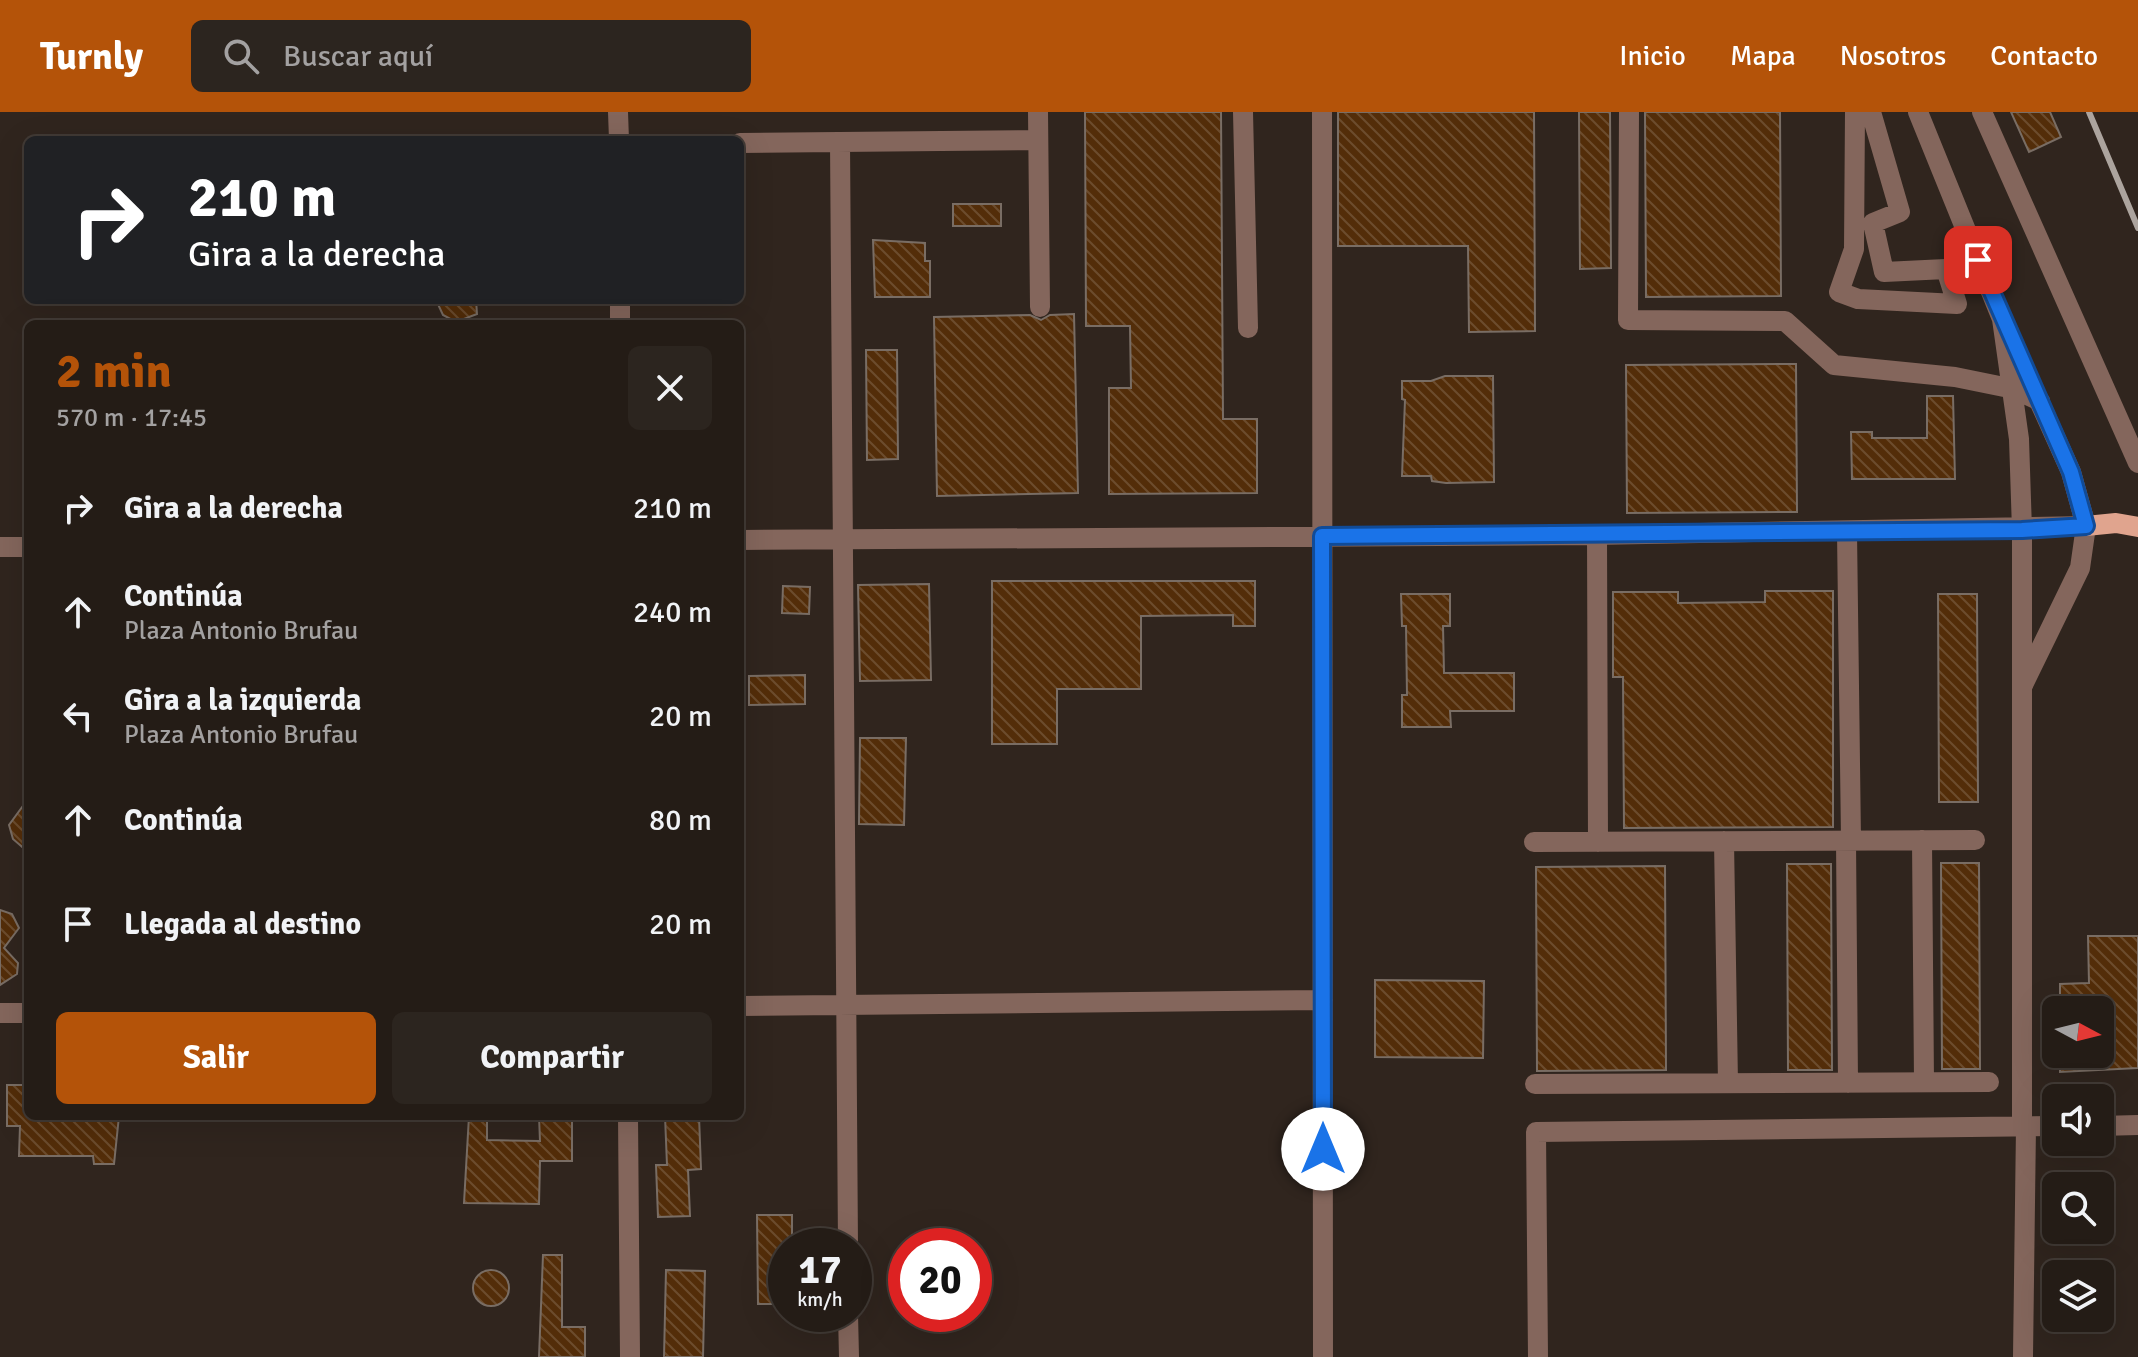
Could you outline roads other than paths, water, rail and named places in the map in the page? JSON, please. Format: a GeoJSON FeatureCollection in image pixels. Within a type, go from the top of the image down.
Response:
{"type":"FeatureCollection","features":[{"type":"Feature","properties":{"kind":"main road"},"geometry":{"type":"LineString","coordinates":[[2086,526],[2116,523],[2138,527]]}},
{"type":"Feature","properties":{"kind":"street"},"geometry":{"type":"LineString","coordinates":[[618,112],[619,136]]}},
{"type":"Feature","properties":{"kind":"street"},"geometry":{"type":"LineString","coordinates":[[1038,112],[1040,307]]}},
{"type":"Feature","properties":{"kind":"street"},"geometry":{"type":"LineString","coordinates":[[1243,112],[1248,328]]}},
{"type":"Feature","properties":{"kind":"street"},"geometry":{"type":"LineString","coordinates":[[1322,112],[1323,1357]]}},
{"type":"Feature","properties":{"kind":"street"},"geometry":{"type":"LineString","coordinates":[[1629,112],[1628,320],[1785,321],[1834,365],[1955,377],[2014,389],[2040,401]]}},
{"type":"Feature","properties":{"kind":"street"},"geometry":{"type":"LineString","coordinates":[[1855,112],[1854,249],[1839,292],[1858,299],[1957,304],[1946,269],[1884,272],[1873,223],[1900,212],[1871,112]]}},
{"type":"Feature","properties":{"kind":"street"},"geometry":{"type":"LineString","coordinates":[[1918,112],[2002,319],[2071,472],[2086,526],[2080,568],[2020,692]]}},
{"type":"Feature","properties":{"kind":"street"},"geometry":{"type":"LineString","coordinates":[[1982,112],[2138,463]]}},
{"type":"Feature","properties":{"kind":"street"},"geometry":{"type":"LineString","coordinates":[[744,143],[1038,140]]}},
{"type":"Feature","properties":{"kind":"street"},"geometry":{"type":"LineString","coordinates":[[840,142],[848,1228]]}},
{"type":"Feature","properties":{"kind":"street"},"geometry":{"type":"LineString","coordinates":[[2002,319],[2019,439],[2022,530],[2023,1357]]}},
{"type":"Feature","properties":{"kind":"street"},"geometry":{"type":"LineString","coordinates":[[2019,439],[2034,433],[2055,435]]}},
{"type":"Feature","properties":{"kind":"street"},"geometry":{"type":"LineString","coordinates":[[744,540],[1847,532],[2086,526]]}},
{"type":"Feature","properties":{"kind":"street"},"geometry":{"type":"LineString","coordinates":[[1847,532],[1848,1083]]}},
{"type":"Feature","properties":{"kind":"street"},"geometry":{"type":"LineString","coordinates":[[1597,534],[1598,842]]}},
{"type":"Feature","properties":{"kind":"street"},"geometry":{"type":"LineString","coordinates":[[0,547],[24,547]]}},
{"type":"Feature","properties":{"kind":"street"},"geometry":{"type":"LineString","coordinates":[[1922,840],[1924,1082]]}},
{"type":"Feature","properties":{"kind":"street"},"geometry":{"type":"LineString","coordinates":[[1534,842],[1975,840]]}},
{"type":"Feature","properties":{"kind":"street"},"geometry":{"type":"LineString","coordinates":[[1724,841],[1728,1083]]}},
{"type":"Feature","properties":{"kind":"street"},"geometry":{"type":"LineString","coordinates":[[744,1006],[1323,1000]]}},
{"type":"Feature","properties":{"kind":"street"},"geometry":{"type":"LineString","coordinates":[[0,1013],[24,1013]]}},
{"type":"Feature","properties":{"kind":"street"},"geometry":{"type":"LineString","coordinates":[[1535,1084],[1989,1082]]}},
{"type":"Feature","properties":{"kind":"street"},"geometry":{"type":"LineString","coordinates":[[628,1120],[630,1357]]}},
{"type":"Feature","properties":{"kind":"street"},"geometry":{"type":"LineString","coordinates":[[2114,1126],[2138,1125]]}},
{"type":"Feature","properties":{"kind":"street"},"geometry":{"type":"LineString","coordinates":[[1538,1357],[1536,1132],[2042,1126]]}},
{"type":"Feature","properties":{"kind":"street"},"geometry":{"type":"LineString","coordinates":[[848,1332],[849,1357]]}},
{"type":"Feature","properties":{"kind":"railway"},"geometry":{"type":"LineString","coordinates":[[2089,112],[2138,228]]}}]}
